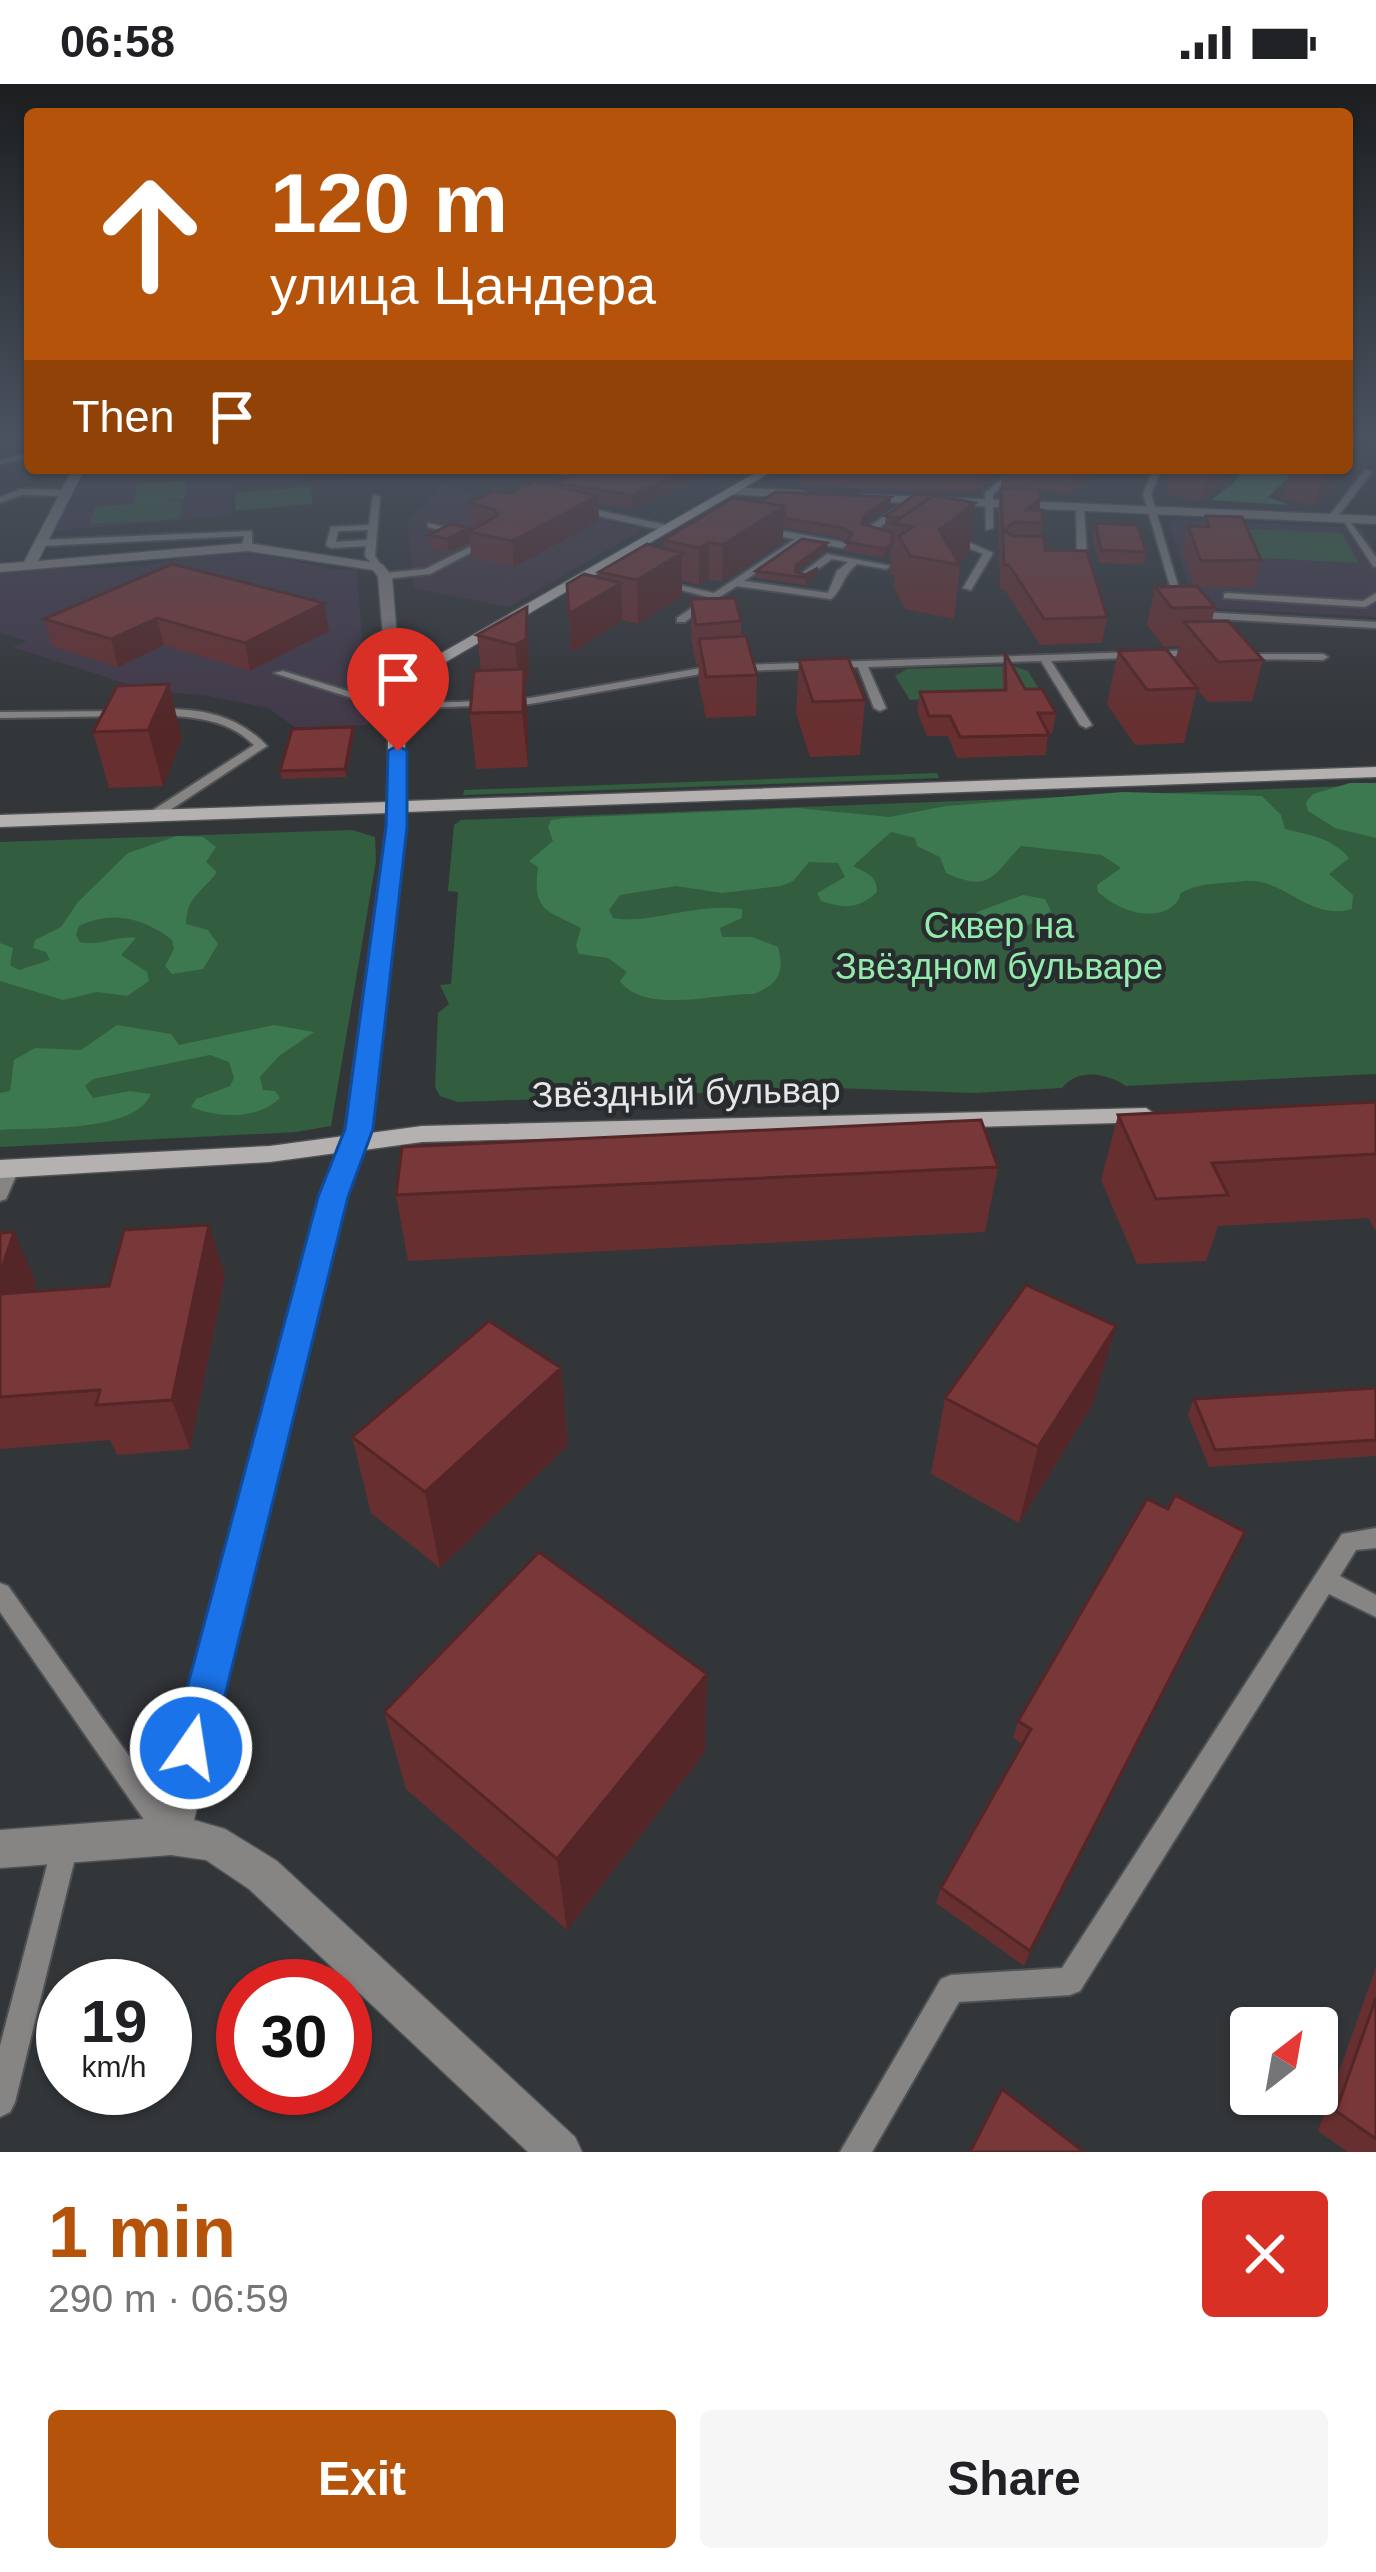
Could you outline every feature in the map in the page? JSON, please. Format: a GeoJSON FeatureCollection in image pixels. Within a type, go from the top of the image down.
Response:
{"type":"FeatureCollection","features":[{"type":"Feature","properties":{"kind":"street"},"geometry":{"type":"LineString","coordinates":[[29,566],[44,535]]}},
{"type":"Feature","properties":{"kind":"street"},"geometry":{"type":"LineString","coordinates":[[396,702],[401,688],[422,670],[606,570],[657,535]]}},
{"type":"Feature","properties":{"kind":"street"},"geometry":{"type":"LineString","coordinates":[[0,568],[247,547],[381,572],[396,702],[398,806],[359,1129],[333,1197],[171,1836]]}},
{"type":"Feature","properties":{"kind":"street"},"geometry":{"type":"LineString","coordinates":[[0,821],[1376,772]]}},
{"type":"Feature","properties":{"kind":"street","name":"Звёздный бульвар"},"geometry":{"type":"LineString","coordinates":[[5,1169],[353,1147],[422,1134],[1166,1115]]}},
{"type":"Feature","properties":{"kind":"street"},"geometry":{"type":"LineString","coordinates":[[0,1850],[171,1836],[212,1842],[263,1875],[560,2152]]}},
{"type":"Feature","properties":{"kind":"lane"},"geometry":{"type":"LineString","coordinates":[[40,543],[218,535]]}},
{"type":"Feature","properties":{"kind":"lane"},"geometry":{"type":"LineString","coordinates":[[247,547],[249,535]]}},
{"type":"Feature","properties":{"kind":"lane"},"geometry":{"type":"LineString","coordinates":[[333,535],[332,544],[371,543]]}},
{"type":"Feature","properties":{"kind":"lane"},"geometry":{"type":"LineString","coordinates":[[372,535],[370,556],[381,572],[427,572],[492,539],[472,535]]}},
{"type":"Feature","properties":{"kind":"lane"},"geometry":{"type":"LineString","coordinates":[[787,535],[842,545]]}},
{"type":"Feature","properties":{"kind":"lane"},"geometry":{"type":"LineString","coordinates":[[943,535],[988,553],[968,588]]}},
{"type":"Feature","properties":{"kind":"lane"},"geometry":{"type":"LineString","coordinates":[[1058,555],[1083,561],[1082,535]]}},
{"type":"Feature","properties":{"kind":"lane"},"geometry":{"type":"LineString","coordinates":[[1160,535],[1180,608],[1228,617],[1376,625]]}},
{"type":"Feature","properties":{"kind":"lane"},"geometry":{"type":"LineString","coordinates":[[1350,535],[1376,570]]}},
{"type":"Feature","properties":{"kind":"lane"},"geometry":{"type":"LineString","coordinates":[[681,620],[795,542]]}},
{"type":"Feature","properties":{"kind":"lane"},"geometry":{"type":"LineString","coordinates":[[803,576],[830,556],[883,568],[898,558]]}},
{"type":"Feature","properties":{"kind":"lane"},"geometry":{"type":"LineString","coordinates":[[735,583],[831,596],[842,572],[855,561]]}},
{"type":"Feature","properties":{"kind":"lane"},"geometry":{"type":"LineString","coordinates":[[651,580],[715,596]]}},
{"type":"Feature","properties":{"kind":"lane"},"geometry":{"type":"LineString","coordinates":[[1227,596],[1365,604],[1376,596]]}},
{"type":"Feature","properties":{"kind":"lane"},"geometry":{"type":"LineString","coordinates":[[1228,617],[1233,633]]}},
{"type":"Feature","properties":{"kind":"lane"},"geometry":{"type":"LineString","coordinates":[[1238,649],[1244,658],[1323,657]]}},
{"type":"Feature","properties":{"kind":"lane"},"geometry":{"type":"LineString","coordinates":[[279,673],[396,702],[530,700],[712,669],[1215,653]]}},
{"type":"Feature","properties":{"kind":"lane"},"geometry":{"type":"LineString","coordinates":[[1044,658],[1086,725]]}},
{"type":"Feature","properties":{"kind":"lane"},"geometry":{"type":"LineString","coordinates":[[862,664],[880,708]]}},
{"type":"Feature","properties":{"kind":"lane"},"geometry":{"type":"LineString","coordinates":[[0,715],[190,712],[246,729],[261,746],[154,815]]}},
{"type":"Feature","properties":{"kind":"lane"},"geometry":{"type":"LineString","coordinates":[[0,1195],[5,1169]]}},
{"type":"Feature","properties":{"kind":"lane"},"geometry":{"type":"LineString","coordinates":[[855,2152],[951,1990],[1070,1981],[1350,1541],[1376,1538]]}},
{"type":"Feature","properties":{"kind":"lane"},"geometry":{"type":"LineString","coordinates":[[1325,1580],[1376,1607]]}},
{"type":"Feature","properties":{"kind":"lane"},"geometry":{"type":"LineString","coordinates":[[0,1593],[171,1836]]}},
{"type":"Feature","properties":{"kind":"lane"},"geometry":{"type":"LineString","coordinates":[[0,2102],[65,1846]]}},
{"type":"Feature","properties":{"kind":"shaded area"},"geometry":{"type":"Polygon","coordinates":[[[408,535],[634,535],[509,607],[414,588],[408,535]]]}},
{"type":"Feature","properties":{"kind":"shaded area"},"geometry":{"type":"Polygon","coordinates":[[[1172,535],[1365,535],[1376,553],[1376,617],[1196,607],[1172,535]]]}},
{"type":"Feature","properties":{"kind":"shaded area"},"geometry":{"type":"Polygon","coordinates":[[[252,552],[332,569],[357,569],[368,725],[296,728],[268,708],[203,695],[149,691],[13,647],[27,641],[0,633],[0,571],[142,566],[207,553],[252,552]]]}},
{"type":"Feature","properties":{"kind":"green space"},"geometry":{"type":"Polygon","coordinates":[[[1250,535],[1343,535],[1359,563],[1261,558],[1250,535]]]}},
{"type":"Feature","properties":{"kind":"green space"},"geometry":{"type":"Polygon","coordinates":[[[1013,666],[1028,671],[1040,691],[910,700],[895,676],[907,669],[1013,666]]]}},
{"type":"Feature","properties":{"kind":"green space"},"geometry":{"type":"Polygon","coordinates":[[[937,773],[939,778],[463,795],[464,790],[937,773]]]}},
{"type":"Feature","properties":{"kind":"green space"},"geometry":{"type":"Polygon","coordinates":[[[1350,783],[1376,783],[1376,838],[1335,828],[1308,811],[1306,802],[1313,794],[1350,783]]]}},
{"type":"Feature","properties":{"kind":"green space","name":"Сквер на Звёздном бульваре"},"geometry":{"type":"Polygon","coordinates":[[[1376,785],[1376,1074],[1126,1086],[1092,1075],[1076,1077],[1062,1088],[973,1093],[835,1088],[458,1102],[440,1096],[435,1087],[438,1013],[449,1004],[440,985],[451,984],[458,892],[448,891],[454,825],[461,820],[1376,785]]]}},
{"type":"Feature","properties":{"kind":"green space"},"geometry":{"type":"Polygon","coordinates":[[[1123,792],[1262,796],[1281,815],[1285,829],[1328,842],[1349,858],[1329,874],[1353,895],[1352,909],[1323,910],[1272,886],[1244,881],[1193,888],[1181,893],[1167,910],[1147,914],[1115,904],[1098,892],[1097,885],[1121,868],[1102,855],[1021,846],[991,877],[974,882],[946,873],[940,857],[917,846],[915,838],[891,832],[853,866],[870,875],[877,892],[858,904],[830,904],[817,893],[845,877],[838,863],[809,862],[793,881],[781,886],[722,893],[676,886],[620,895],[609,910],[613,918],[742,909],[742,918],[720,928],[722,937],[752,937],[778,947],[780,971],[762,990],[664,1000],[631,991],[620,981],[627,972],[608,958],[579,954],[576,945],[581,928],[544,908],[537,893],[538,867],[529,861],[553,841],[548,827],[551,820],[564,818],[797,808],[889,817],[946,806],[1123,792]]]}},
{"type":"Feature","properties":{"kind":"green space"},"geometry":{"type":"Polygon","coordinates":[[[352,830],[375,837],[376,861],[331,1126],[296,1132],[0,1147],[0,842],[352,830]]]}},
{"type":"Feature","properties":{"kind":"green space"},"geometry":{"type":"Polygon","coordinates":[[[177,836],[203,837],[216,847],[206,862],[217,872],[192,900],[186,924],[208,930],[218,944],[203,969],[172,974],[165,966],[174,949],[172,940],[139,922],[104,918],[79,926],[76,935],[87,943],[136,938],[121,955],[147,972],[149,981],[127,996],[97,992],[63,1000],[0,981],[0,943],[13,948],[10,965],[19,970],[50,960],[46,952],[33,948],[35,940],[61,927],[78,902],[128,853],[177,836]]]}},
{"type":"Feature","properties":{"kind":"green space"},"geometry":{"type":"Polygon","coordinates":[[[1023,895],[1045,899],[1051,911],[1008,938],[985,933],[971,920],[977,912],[1023,895]]]}},
{"type":"Feature","properties":{"kind":"green space"},"geometry":{"type":"Polygon","coordinates":[[[117,1025],[171,1034],[179,1045],[274,1025],[314,1032],[279,1056],[260,1077],[263,1090],[275,1091],[280,1098],[260,1110],[225,1115],[191,1107],[196,1099],[230,1086],[234,1078],[229,1062],[210,1055],[93,1079],[85,1086],[93,1098],[130,1091],[151,1094],[126,1116],[84,1126],[0,1130],[0,1093],[10,1091],[14,1060],[35,1048],[81,1050],[117,1025]]]}},
{"type":"Feature","properties":{"kind":"building"},"geometry":{"type":"Polygon","coordinates":[[[481,535],[524,535],[512,541],[481,535]]]}},
{"type":"Feature","properties":{"kind":"building"},"geometry":{"type":"Polygon","coordinates":[[[672,535],[739,535],[723,545],[709,542],[699,548],[663,540],[672,535]]]}},
{"type":"Feature","properties":{"kind":"building"},"geometry":{"type":"Polygon","coordinates":[[[852,535],[893,535],[892,544],[885,549],[846,542],[852,535]]]}},
{"type":"Feature","properties":{"kind":"building"},"geometry":{"type":"Polygon","coordinates":[[[942,535],[960,565],[910,556],[899,536],[942,535]]]}},
{"type":"Feature","properties":{"kind":"building"},"geometry":{"type":"Polygon","coordinates":[[[1003,535],[1044,537],[1045,550],[1087,551],[1107,617],[1044,619],[1009,565],[1004,565],[1003,535]]]}},
{"type":"Feature","properties":{"kind":"building"},"geometry":{"type":"Polygon","coordinates":[[[1098,535],[1141,535],[1146,552],[1101,550],[1098,535]]]}},
{"type":"Feature","properties":{"kind":"building"},"geometry":{"type":"Polygon","coordinates":[[[1191,535],[1250,535],[1261,560],[1201,561],[1191,535]]]}},
{"type":"Feature","properties":{"kind":"building"},"geometry":{"type":"Polygon","coordinates":[[[802,539],[827,543],[796,565],[795,572],[805,575],[818,568],[806,578],[756,571],[802,539]]]}},
{"type":"Feature","properties":{"kind":"building"},"geometry":{"type":"Polygon","coordinates":[[[647,544],[682,553],[637,580],[599,572],[647,544]]]}},
{"type":"Feature","properties":{"kind":"building"},"geometry":{"type":"Polygon","coordinates":[[[172,564],[324,603],[245,643],[157,618],[111,639],[44,619],[172,564]]]}},
{"type":"Feature","properties":{"kind":"building"},"geometry":{"type":"Polygon","coordinates":[[[584,574],[621,583],[569,614],[567,584],[584,574]]]}},
{"type":"Feature","properties":{"kind":"building"},"geometry":{"type":"Polygon","coordinates":[[[1197,586],[1215,607],[1172,608],[1155,587],[1197,586]]]}},
{"type":"Feature","properties":{"kind":"building"},"geometry":{"type":"Polygon","coordinates":[[[735,598],[741,621],[696,625],[691,599],[735,598]]]}},
{"type":"Feature","properties":{"kind":"building"},"geometry":{"type":"Polygon","coordinates":[[[527,607],[526,639],[515,645],[477,635],[527,607]]]}},
{"type":"Feature","properties":{"kind":"building"},"geometry":{"type":"Polygon","coordinates":[[[1228,621],[1263,660],[1218,662],[1184,622],[1228,621]]]}},
{"type":"Feature","properties":{"kind":"building"},"geometry":{"type":"Polygon","coordinates":[[[746,636],[757,675],[706,677],[699,639],[746,636]]]}},
{"type":"Feature","properties":{"kind":"building"},"geometry":{"type":"Polygon","coordinates":[[[1166,649],[1197,688],[1147,690],[1118,651],[1166,649]]]}},
{"type":"Feature","properties":{"kind":"building"},"geometry":{"type":"Polygon","coordinates":[[[1005,653],[1025,689],[1042,689],[1056,713],[1038,713],[1049,735],[960,737],[950,716],[929,716],[920,692],[1006,690],[1005,653]]]}},
{"type":"Feature","properties":{"kind":"building"},"geometry":{"type":"Polygon","coordinates":[[[848,658],[865,700],[813,702],[799,660],[848,658]]]}},
{"type":"Feature","properties":{"kind":"building"},"geometry":{"type":"Polygon","coordinates":[[[524,669],[523,712],[470,713],[474,671],[524,669]]]}},
{"type":"Feature","properties":{"kind":"building"},"geometry":{"type":"Polygon","coordinates":[[[169,684],[148,730],[93,732],[117,686],[169,684]]]}},
{"type":"Feature","properties":{"kind":"building"},"geometry":{"type":"Polygon","coordinates":[[[353,727],[345,769],[280,771],[292,729],[353,727]]]}},
{"type":"Feature","properties":{"kind":"building"},"geometry":{"type":"Polygon","coordinates":[[[1376,1102],[1376,1154],[1212,1163],[1228,1195],[1156,1199],[1118,1115],[1376,1102]]]}},
{"type":"Feature","properties":{"kind":"building"},"geometry":{"type":"Polygon","coordinates":[[[981,1120],[998,1167],[396,1195],[402,1147],[981,1120]]]}},
{"type":"Feature","properties":{"kind":"building"},"geometry":{"type":"Polygon","coordinates":[[[209,1225],[172,1400],[96,1405],[100,1390],[0,1397],[0,1294],[109,1286],[124,1230],[209,1225]]]}},
{"type":"Feature","properties":{"kind":"building"},"geometry":{"type":"Polygon","coordinates":[[[14,1232],[0,1274],[0,1233],[14,1232]]]}},
{"type":"Feature","properties":{"kind":"building"},"geometry":{"type":"Polygon","coordinates":[[[1026,1285],[1116,1326],[1038,1447],[945,1398],[1026,1285]]]}},
{"type":"Feature","properties":{"kind":"building"},"geometry":{"type":"Polygon","coordinates":[[[489,1321],[561,1368],[425,1492],[352,1437],[489,1321]]]}},
{"type":"Feature","properties":{"kind":"building"},"geometry":{"type":"Polygon","coordinates":[[[1376,1388],[1376,1440],[1215,1450],[1194,1399],[1376,1388]]]}},
{"type":"Feature","properties":{"kind":"building"},"geometry":{"type":"Polygon","coordinates":[[[1175,1495],[1245,1532],[1030,1951],[941,1888],[1031,1729],[1018,1721],[1147,1499],[1168,1509],[1175,1495]]]}},
{"type":"Feature","properties":{"kind":"building"},"geometry":{"type":"Polygon","coordinates":[[[539,1552],[707,1674],[557,1859],[384,1712],[539,1552]]]}},
{"type":"Feature","properties":{"kind":"building"},"geometry":{"type":"Polygon","coordinates":[[[1376,1998],[1376,2139],[1338,2112],[1376,1998]]]}},
{"type":"Feature","properties":{"kind":"building"},"geometry":{"type":"Polygon","coordinates":[[[1002,2089],[1084,2152],[970,2152],[1002,2089]]]}},
{"type":"Feature","properties":{"kind":"route"},"geometry":{"type":"LineString","coordinates":[[191,1748],[333,1197],[359,1129],[397,827],[398,751]]}}]}
